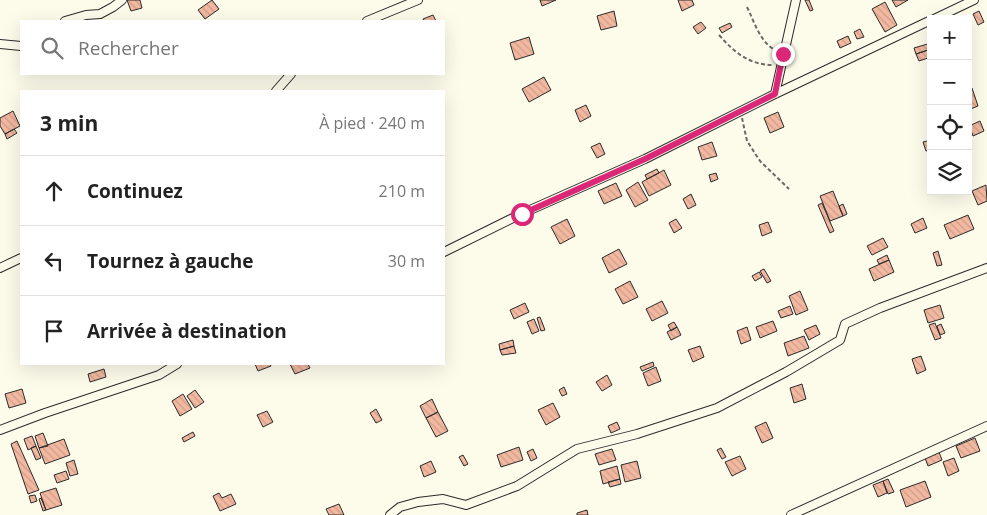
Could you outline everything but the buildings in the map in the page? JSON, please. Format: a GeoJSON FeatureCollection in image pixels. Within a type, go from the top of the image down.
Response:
{"type":"FeatureCollection","features":[{"type":"Feature","properties":{"kind":"street"},"geometry":{"type":"LineString","coordinates":[[68,20],[86,15],[100,14],[122,0]]}},
{"type":"Feature","properties":{"kind":"street"},"geometry":{"type":"LineString","coordinates":[[368,20],[418,0]]}},
{"type":"Feature","properties":{"kind":"street"},"geometry":{"type":"LineString","coordinates":[[775,94],[796,0]]}},
{"type":"Feature","properties":{"kind":"street"},"geometry":{"type":"LineString","coordinates":[[942,15],[974,0]]}},
{"type":"Feature","properties":{"kind":"street"},"geometry":{"type":"LineString","coordinates":[[445,252],[522,214],[645,159],[775,94],[927,22]]}},
{"type":"Feature","properties":{"kind":"street"},"geometry":{"type":"LineString","coordinates":[[0,44],[20,46]]}},
{"type":"Feature","properties":{"kind":"street"},"geometry":{"type":"LineString","coordinates":[[277,90],[290,75]]}},
{"type":"Feature","properties":{"kind":"street"},"geometry":{"type":"LineString","coordinates":[[0,268],[20,258]]}},
{"type":"Feature","properties":{"kind":"street"},"geometry":{"type":"LineString","coordinates":[[390,515],[400,507],[418,502],[443,499],[466,505],[517,486],[578,448],[638,434],[717,408],[786,372],[840,340],[845,324],[880,308],[987,268]]}},
{"type":"Feature","properties":{"kind":"street"},"geometry":{"type":"LineString","coordinates":[[0,430],[53,410],[159,375],[175,365]]}},
{"type":"Feature","properties":{"kind":"street"},"geometry":{"type":"LineString","coordinates":[[791,515],[987,426]]}},
{"type":"Feature","properties":{"kind":"path"},"geometry":{"type":"LineString","coordinates":[[747,8],[768,47],[783,54]]}},
{"type":"Feature","properties":{"kind":"path"},"geometry":{"type":"LineString","coordinates":[[719,35],[733,51],[747,60],[764,65],[781,65]]}},
{"type":"Feature","properties":{"kind":"path"},"geometry":{"type":"LineString","coordinates":[[741,111],[747,141],[760,161],[789,189]]}},
{"type":"Feature","properties":{"kind":"route"},"geometry":{"type":"LineString","coordinates":[[522,214],[645,159],[775,94],[783,54]]}}]}
